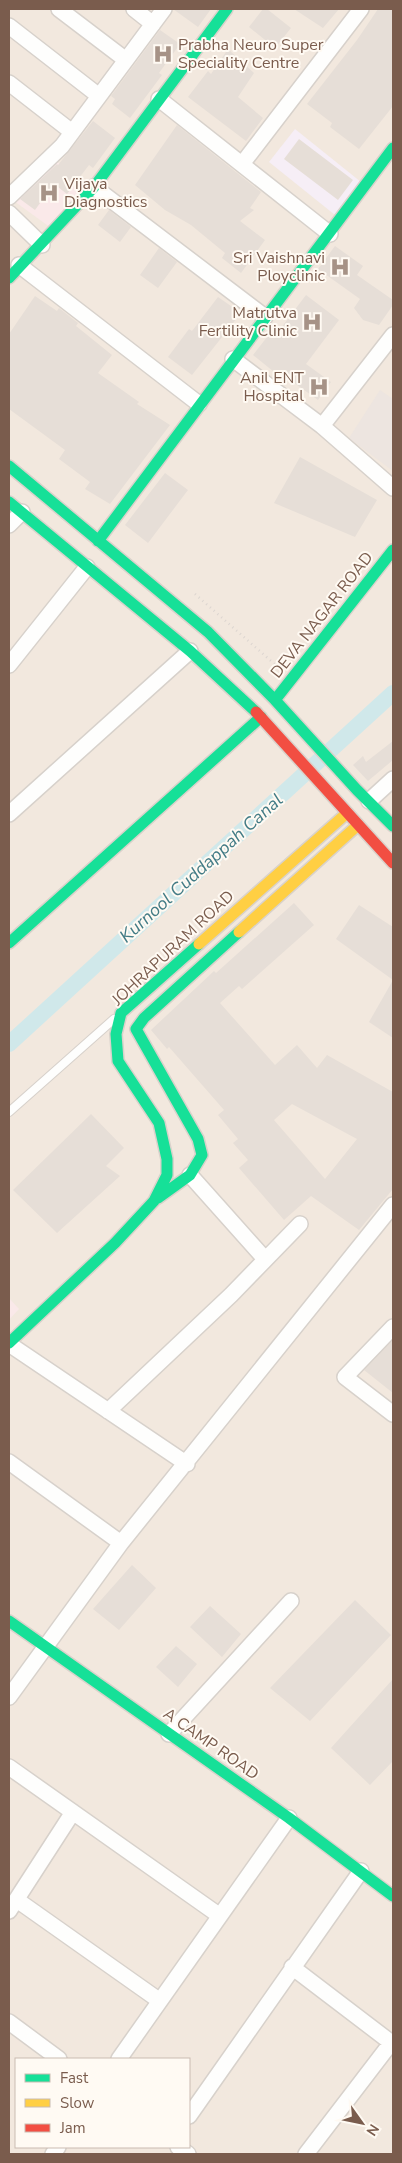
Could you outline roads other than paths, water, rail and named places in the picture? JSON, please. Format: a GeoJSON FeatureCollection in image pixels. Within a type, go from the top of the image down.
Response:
{"type":"FeatureCollection","features":[{"type":"Feature","properties":{"kind":"street"},"geometry":{"type":"LineString","coordinates":[[59,9],[126,60]]}},
{"type":"Feature","properties":{"kind":"street"},"geometry":{"type":"LineString","coordinates":[[134,9],[153,24]]}},
{"type":"Feature","properties":{"kind":"street"},"geometry":{"type":"LineString","coordinates":[[9,197],[62,146],[164,9]]}},
{"type":"Feature","properties":{"kind":"street"},"geometry":{"type":"LineString","coordinates":[[9,278],[42,245],[94,187],[227,9]]}},
{"type":"Feature","properties":{"kind":"street"},"geometry":{"type":"LineString","coordinates":[[242,164],[361,9]]}},
{"type":"Feature","properties":{"kind":"street"},"geometry":{"type":"LineString","coordinates":[[9,26],[99,96]]}},
{"type":"Feature","properties":{"kind":"street"},"geometry":{"type":"LineString","coordinates":[[9,84],[72,132]]}},
{"type":"Feature","properties":{"kind":"street"},"geometry":{"type":"LineString","coordinates":[[159,100],[330,234]]}},
{"type":"Feature","properties":{"kind":"street"},"geometry":{"type":"LineString","coordinates":[[98,541],[393,148]]}},
{"type":"Feature","properties":{"kind":"street"},"geometry":{"type":"LineString","coordinates":[[94,187],[266,317]]}},
{"type":"Feature","properties":{"kind":"street"},"geometry":{"type":"LineString","coordinates":[[9,213],[42,245]]}},
{"type":"Feature","properties":{"kind":"street"},"geometry":{"type":"LineString","coordinates":[[19,266],[199,404]]}},
{"type":"Feature","properties":{"kind":"street"},"geometry":{"type":"LineString","coordinates":[[322,426],[393,335]]}},
{"type":"Feature","properties":{"kind":"street"},"geometry":{"type":"LineString","coordinates":[[233,359],[322,426],[393,488]]}},
{"type":"Feature","properties":{"kind":"street"},"geometry":{"type":"LineString","coordinates":[[9,466],[208,632],[275,700],[357,790],[393,826]]}},
{"type":"Feature","properties":{"kind":"street"},"geometry":{"type":"LineString","coordinates":[[9,502],[190,651],[261,717],[337,803],[393,862]]}},
{"type":"Feature","properties":{"kind":"street"},"geometry":{"type":"LineString","coordinates":[[9,525],[22,512]]}},
{"type":"Feature","properties":{"kind":"street","name":"DEVA NAGAR ROAD"},"geometry":{"type":"LineString","coordinates":[[275,700],[390,560]]}},
{"type":"Feature","properties":{"kind":"street"},"geometry":{"type":"LineString","coordinates":[[9,665],[87,567]]}},
{"type":"Feature","properties":{"kind":"street"},"geometry":{"type":"LineString","coordinates":[[9,814],[190,651]]}},
{"type":"Feature","properties":{"kind":"street"},"geometry":{"type":"LineString","coordinates":[[9,943],[261,717]]}},
{"type":"Feature","properties":{"kind":"street"},"geometry":{"type":"LineString","coordinates":[[369,801],[393,779]]}},
{"type":"Feature","properties":{"kind":"street","name":"JOHRAPURAM ROAD"},"geometry":{"type":"LineString","coordinates":[[154,1201],[167,1175],[166,1159],[159,1123],[118,1061],[116,1034],[122,1013],[347,813]]}},
{"type":"Feature","properties":{"kind":"street","name":"JOHRAPURAM ROAD"},"geometry":{"type":"LineString","coordinates":[[9,1343],[114,1243],[154,1201],[190,1175],[202,1155],[198,1139],[136,1029],[144,1018],[358,825]]}},
{"type":"Feature","properties":{"kind":"street"},"geometry":{"type":"LineString","coordinates":[[190,1175],[265,1260]]}},
{"type":"Feature","properties":{"kind":"street"},"geometry":{"type":"LineString","coordinates":[[9,1697],[121,1543],[393,1204]]}},
{"type":"Feature","properties":{"kind":"street"},"geometry":{"type":"LineString","coordinates":[[108,1411],[231,1295],[300,1224]]}},
{"type":"Feature","properties":{"kind":"street"},"geometry":{"type":"LineString","coordinates":[[393,1326],[346,1377],[393,1414]]}},
{"type":"Feature","properties":{"kind":"street"},"geometry":{"type":"LineString","coordinates":[[9,1343],[186,1464]]}},
{"type":"Feature","properties":{"kind":"street"},"geometry":{"type":"LineString","coordinates":[[9,1462],[121,1543]]}},
{"type":"Feature","properties":{"kind":"street"},"geometry":{"type":"LineString","coordinates":[[169,1734],[291,1601]]}},
{"type":"Feature","properties":{"kind":"street","name":"A CAMP ROAD"},"geometry":{"type":"LineString","coordinates":[[9,1621],[289,1818],[393,1896]]}},
{"type":"Feature","properties":{"kind":"street"},"geometry":{"type":"LineString","coordinates":[[9,1767],[220,1916]]}},
{"type":"Feature","properties":{"kind":"street"},"geometry":{"type":"LineString","coordinates":[[73,1812],[13,1905],[160,2001]]}},
{"type":"Feature","properties":{"kind":"street"},"geometry":{"type":"LineString","coordinates":[[120,2058],[289,1818]]}},
{"type":"Feature","properties":{"kind":"street"},"geometry":{"type":"LineString","coordinates":[[190,2115],[361,1871]]}},
{"type":"Feature","properties":{"kind":"street"},"geometry":{"type":"LineString","coordinates":[[292,1967],[392,2044],[306,2154]]}},
{"type":"Feature","properties":{"kind":"street"},"geometry":{"type":"LineString","coordinates":[[9,2022],[58,2058]]}},
{"type":"Feature","properties":{"kind":"lane"},"geometry":{"type":"LineString","coordinates":[[9,1112],[122,1013]]}},
{"type":"Feature","properties":{"kind":"waterway","name":"Kurnool Cuddappah Canal"},"geometry":{"type":"LineString","coordinates":[[9,1044],[393,693]]}},
{"type":"Feature","properties":{"kind":"place","name":"Prabha Neuro Super Speciality Centre"},"geometry":{"type":"Point","coordinates":[163,54]}},
{"type":"Feature","properties":{"kind":"place","name":"Vijaya Diagnostics"},"geometry":{"type":"Point","coordinates":[49,193]}},
{"type":"Feature","properties":{"kind":"place","name":"Sri Vaishnavi Ployclinic"},"geometry":{"type":"Point","coordinates":[340,267]}},
{"type":"Feature","properties":{"kind":"place","name":"Matrutva Fertility Clinic"},"geometry":{"type":"Point","coordinates":[312,322]}},
{"type":"Feature","properties":{"kind":"place","name":"Anil ENT Hospital"},"geometry":{"type":"Point","coordinates":[319,387]}}]}
